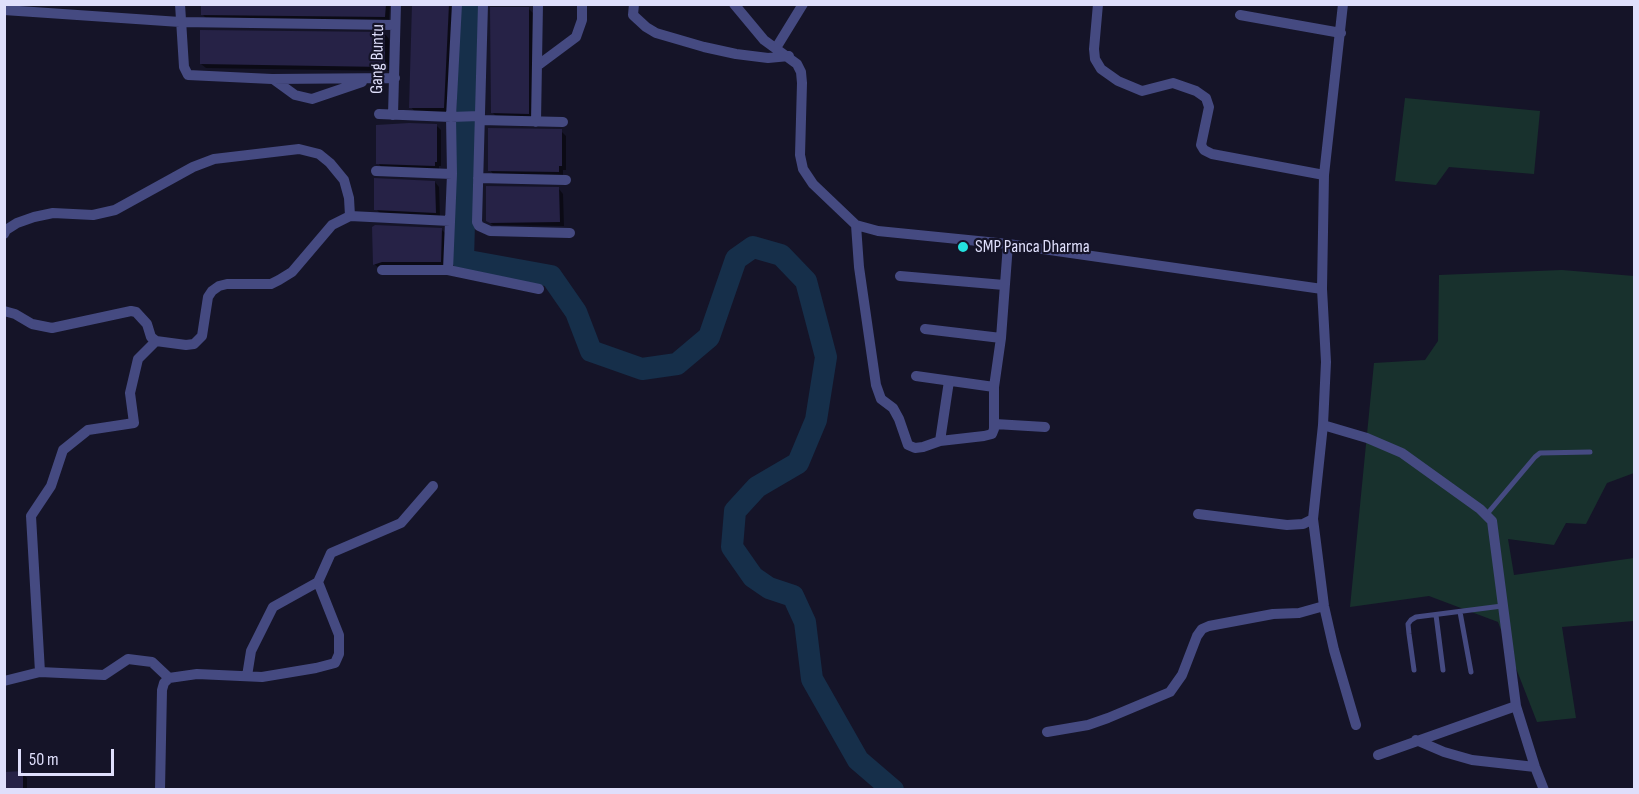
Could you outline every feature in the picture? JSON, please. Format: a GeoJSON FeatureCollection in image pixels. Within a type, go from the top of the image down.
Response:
{"type":"FeatureCollection","features":[{"type":"Feature","properties":{"kind":"street"},"geometry":{"type":"LineString","coordinates":[[180,4],[184,67],[188,75],[272,79],[394,78]]}},
{"type":"Feature","properties":{"kind":"street","name":"Gang Buntu"},"geometry":{"type":"LineString","coordinates":[[393,115],[396,4]]}},
{"type":"Feature","properties":{"kind":"street"},"geometry":{"type":"LineString","coordinates":[[448,270],[457,4]]}},
{"type":"Feature","properties":{"kind":"street"},"geometry":{"type":"LineString","coordinates":[[483,4],[477,222],[484,229],[570,233]]}},
{"type":"Feature","properties":{"kind":"street"},"geometry":{"type":"LineString","coordinates":[[536,122],[538,4]]}},
{"type":"Feature","properties":{"kind":"street"},"geometry":{"type":"LineString","coordinates":[[537,66],[576,37],[582,20],[582,4]]}},
{"type":"Feature","properties":{"kind":"street"},"geometry":{"type":"LineString","coordinates":[[634,4],[633,15],[656,33],[736,54],[768,58],[789,56]]}},
{"type":"Feature","properties":{"kind":"street"},"geometry":{"type":"LineString","coordinates":[[734,4],[756,32],[797,64],[801,72],[800,155],[803,169],[813,184],[856,225],[878,231],[1008,244],[1322,289]]}},
{"type":"Feature","properties":{"kind":"street"},"geometry":{"type":"LineString","coordinates":[[776,48],[803,4]]}},
{"type":"Feature","properties":{"kind":"street"},"geometry":{"type":"LineString","coordinates":[[1098,4],[1094,49],[1095,59],[1101,69],[1118,81],[1143,91],[1173,83],[1196,91],[1206,98],[1209,107],[1201,145],[1204,150],[1212,154],[1324,175]]}},
{"type":"Feature","properties":{"kind":"street"},"geometry":{"type":"LineString","coordinates":[[1343,4],[1324,175],[1322,289],[1326,362],[1323,425],[1313,519],[1324,606],[1356,725]]}},
{"type":"Feature","properties":{"kind":"street"},"geometry":{"type":"LineString","coordinates":[[4,10],[180,22],[396,25]]}},
{"type":"Feature","properties":{"kind":"street"},"geometry":{"type":"LineString","coordinates":[[1240,15],[1341,33]]}},
{"type":"Feature","properties":{"kind":"street"},"geometry":{"type":"LineString","coordinates":[[272,79],[295,95],[312,99],[368,80]]}},
{"type":"Feature","properties":{"kind":"street"},"geometry":{"type":"LineString","coordinates":[[379,114],[563,122]]}},
{"type":"Feature","properties":{"kind":"street"},"geometry":{"type":"LineString","coordinates":[[4,234],[17,223],[34,217],[53,213],[93,215],[115,210],[193,167],[214,159],[300,149],[318,154],[330,163],[344,180],[349,198],[350,216]]}},
{"type":"Feature","properties":{"kind":"street"},"geometry":{"type":"LineString","coordinates":[[376,171],[452,174]]}},
{"type":"Feature","properties":{"kind":"street"},"geometry":{"type":"LineString","coordinates":[[478,178],[566,180]]}},
{"type":"Feature","properties":{"kind":"street"},"geometry":{"type":"LineString","coordinates":[[4,311],[15,314],[32,324],[52,328],[131,311],[147,324],[150,337],[156,341],[178,345],[194,344],[202,336],[208,297],[212,291],[227,284],[271,284],[279,280],[292,272],[332,225],[350,216],[450,221]]}},
{"type":"Feature","properties":{"kind":"street"},"geometry":{"type":"LineString","coordinates":[[856,225],[859,267],[875,374],[881,399],[893,408],[908,445],[915,448],[940,441],[992,434],[995,424],[994,387],[1001,338],[1008,244]]}},
{"type":"Feature","properties":{"kind":"street"},"geometry":{"type":"LineString","coordinates":[[382,270],[448,270],[538,289]]}},
{"type":"Feature","properties":{"kind":"street"},"geometry":{"type":"LineString","coordinates":[[900,276],[1004,285]]}},
{"type":"Feature","properties":{"kind":"street"},"geometry":{"type":"LineString","coordinates":[[925,329],[1001,338]]}},
{"type":"Feature","properties":{"kind":"street"},"geometry":{"type":"LineString","coordinates":[[40,672],[31,516],[51,486],[63,450],[88,430],[134,423],[130,393],[138,358],[156,341]]}},
{"type":"Feature","properties":{"kind":"street"},"geometry":{"type":"LineString","coordinates":[[916,376],[994,387]]}},
{"type":"Feature","properties":{"kind":"street"},"geometry":{"type":"LineString","coordinates":[[940,441],[949,381]]}},
{"type":"Feature","properties":{"kind":"street"},"geometry":{"type":"LineString","coordinates":[[995,424],[1045,427]]}},
{"type":"Feature","properties":{"kind":"street"},"geometry":{"type":"LineString","coordinates":[[1323,425],[1367,438],[1402,453],[1487,514],[1492,521],[1516,706],[1544,789]]}},
{"type":"Feature","properties":{"kind":"street"},"geometry":{"type":"LineString","coordinates":[[247,676],[251,651],[273,607],[318,582],[331,553],[401,523],[433,486]]}},
{"type":"Feature","properties":{"kind":"street"},"geometry":{"type":"LineString","coordinates":[[1198,514],[1287,525],[1303,524],[1313,519]]}},
{"type":"Feature","properties":{"kind":"street"},"geometry":{"type":"LineString","coordinates":[[160,789],[162,690],[169,678],[197,675],[262,677],[334,663],[339,654],[339,635],[318,582]]}},
{"type":"Feature","properties":{"kind":"street"},"geometry":{"type":"LineString","coordinates":[[1047,732],[1088,725],[1170,692],[1182,675],[1202,629],[1273,614],[1299,613],[1324,606]]}},
{"type":"Feature","properties":{"kind":"street"},"geometry":{"type":"LineString","coordinates":[[4,681],[40,672],[104,675],[128,659],[152,662],[169,678]]}},
{"type":"Feature","properties":{"kind":"street"},"geometry":{"type":"LineString","coordinates":[[1378,755],[1516,706]]}},
{"type":"Feature","properties":{"kind":"street"},"geometry":{"type":"LineString","coordinates":[[1416,740],[1444,752],[1472,760],[1535,767]]}},
{"type":"Feature","properties":{"kind":"lane"},"geometry":{"type":"LineString","coordinates":[[1487,514],[1540,453],[1590,452]]}},
{"type":"Feature","properties":{"kind":"lane"},"geometry":{"type":"LineString","coordinates":[[1414,670],[1408,624],[1416,617],[1502,606]]}},
{"type":"Feature","properties":{"kind":"lane"},"geometry":{"type":"LineString","coordinates":[[1460,612],[1471,672]]}},
{"type":"Feature","properties":{"kind":"lane"},"geometry":{"type":"LineString","coordinates":[[1436,615],[1443,670]]}},
{"type":"Feature","properties":{"kind":"green space"},"geometry":{"type":"Polygon","coordinates":[[[1405,98],[1540,111],[1534,174],[1449,167],[1436,185],[1395,181],[1405,98]]]}},
{"type":"Feature","properties":{"kind":"green space"},"geometry":{"type":"Polygon","coordinates":[[[1562,270],[1634,276],[1634,473],[1607,483],[1586,524],[1566,523],[1554,545],[1508,539],[1514,575],[1634,558],[1634,621],[1562,627],[1576,718],[1537,722],[1498,622],[1429,596],[1350,607],[1374,363],[1425,360],[1438,341],[1439,275],[1562,270]]]}},
{"type":"Feature","properties":{"kind":"building"},"geometry":{"type":"Polygon","coordinates":[[[201,4],[386,4],[385,17],[201,15],[201,4]]]}},
{"type":"Feature","properties":{"kind":"building"},"geometry":{"type":"Polygon","coordinates":[[[412,4],[449,4],[444,108],[409,108],[412,4]]]}},
{"type":"Feature","properties":{"kind":"building"},"geometry":{"type":"Polygon","coordinates":[[[490,7],[529,7],[529,114],[491,113],[490,7]]]}},
{"type":"Feature","properties":{"kind":"building"},"geometry":{"type":"Polygon","coordinates":[[[200,30],[385,32],[385,67],[200,64],[200,30]]]}},
{"type":"Feature","properties":{"kind":"building"},"geometry":{"type":"Polygon","coordinates":[[[437,124],[437,162],[435,166],[376,164],[376,125],[437,124]]]}},
{"type":"Feature","properties":{"kind":"building"},"geometry":{"type":"Polygon","coordinates":[[[488,128],[562,129],[562,166],[559,166],[559,172],[488,171],[488,128]]]}},
{"type":"Feature","properties":{"kind":"building"},"geometry":{"type":"Polygon","coordinates":[[[374,178],[435,181],[436,213],[374,210],[374,178]]]}},
{"type":"Feature","properties":{"kind":"building"},"geometry":{"type":"Polygon","coordinates":[[[486,186],[559,187],[560,222],[490,223],[486,221],[486,186]]]}},
{"type":"Feature","properties":{"kind":"building"},"geometry":{"type":"Polygon","coordinates":[[[375,225],[442,228],[441,262],[382,262],[373,265],[372,227],[375,225]]]}},
{"type":"Feature","properties":{"kind":"building"},"geometry":{"type":"Polygon","coordinates":[[[23,771],[23,789],[4,789],[5,772],[23,771]]]}},
{"type":"Feature","properties":{"kind":"waterway"},"geometry":{"type":"LineString","coordinates":[[470,4],[463,260],[551,276],[576,312],[591,351],[642,369],[677,364],[709,337],[736,259],[753,247],[781,255],[806,281],[826,357],[816,420],[798,463],[757,487],[735,511],[732,547],[753,577],[769,588],[793,596],[805,622],[812,679],[858,760],[893,790]]}},
{"type":"Feature","properties":{"kind":"place","name":"SMP Panca Dharma"},"geometry":{"type":"Point","coordinates":[963,247]}}]}
